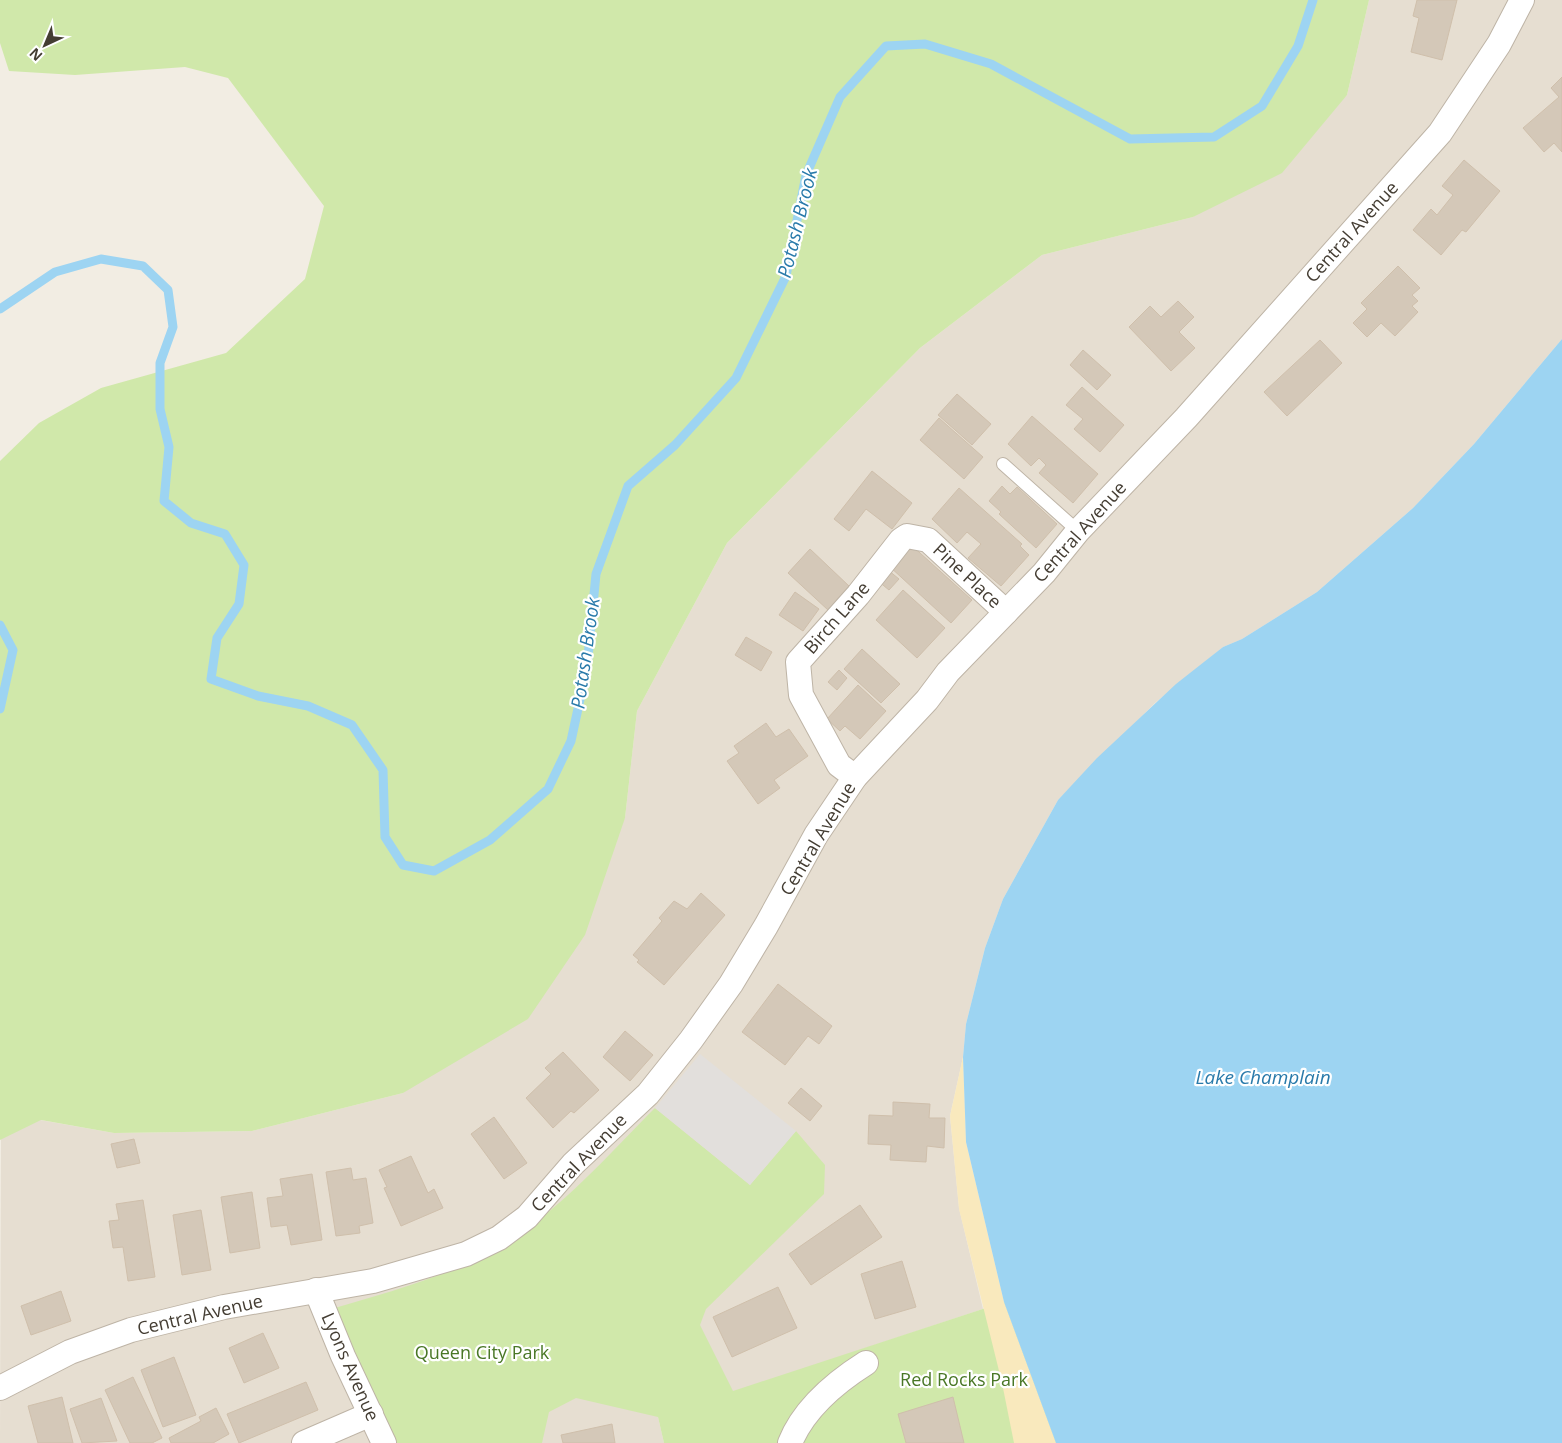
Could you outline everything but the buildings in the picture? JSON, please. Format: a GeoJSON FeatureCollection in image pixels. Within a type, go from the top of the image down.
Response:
{"type":"FeatureCollection","features":[{"type":"Feature","properties":{"kind":"street","name":"Central Avenue"},"geometry":{"type":"LineString","coordinates":[[0,1388],[70,1352],[132,1330],[224,1306],[403,1273],[466,1254],[498,1238],[526,1217],[573,1164],[648,1094],[691,1040],[731,984],[766,926],[816,835],[855,777],[1044,573],[1078,531],[1186,418],[1440,133],[1499,44],[1522,0]]}},
{"type":"Feature","properties":{"kind":"street","name":"Pine Place"},"geometry":{"type":"LineString","coordinates":[[901,540],[907,536],[928,540],[1006,612]]}},
{"type":"Feature","properties":{"kind":"street","name":"Birch Lane"},"geometry":{"type":"LineString","coordinates":[[855,777],[839,765],[801,695],[798,662],[858,595],[901,540]]}},
{"type":"Feature","properties":{"kind":"street","name":"Lyons Avenue"},"geometry":{"type":"LineString","coordinates":[[316,1290],[343,1356],[384,1443]]}},
{"type":"Feature","properties":{"kind":"street"},"geometry":{"type":"LineString","coordinates":[[790,1443],[815,1405],[838,1381],[866,1363]]}},
{"type":"Feature","properties":{"kind":"street"},"geometry":{"type":"LineString","coordinates":[[304,1443],[370,1414]]}},
{"type":"Feature","properties":{"kind":"lane"},"geometry":{"type":"LineString","coordinates":[[1003,464],[1078,531]]}},
{"type":"Feature","properties":{"kind":"shaded area","name":"Queen City Park"},"geometry":{"type":"Polygon","coordinates":[[[1369,0],[1562,0],[1562,339],[1474,444],[1413,508],[1317,592],[1242,639],[1223,647],[1155,703],[1058,800],[1003,899],[985,948],[966,1024],[963,1057],[950,1116],[959,1208],[983,1309],[658,1417],[664,1443],[0,1443],[1,1138],[40,1120],[114,1133],[252,1131],[403,1093],[625,818],[637,711],[727,543],[920,348],[1042,255],[1193,217],[1347,95],[1369,0]]]}},
{"type":"Feature","properties":{"kind":"shaded area"},"geometry":{"type":"Polygon","coordinates":[[[700,1054],[796,1131],[750,1185],[655,1108],[700,1054]]]}},
{"type":"Feature","properties":{"kind":"green space"},"geometry":{"type":"Polygon","coordinates":[[[0,0],[1369,0],[1347,95],[1282,173],[1193,217],[1042,255],[920,348],[727,543],[637,711],[625,818],[585,935],[528,1019],[403,1093],[252,1131],[114,1133],[41,1120],[0,1140],[0,461],[39,423],[101,388],[226,353],[305,279],[324,206],[228,78],[185,67],[75,75],[9,71],[0,43],[0,0]]]}},
{"type":"Feature","properties":{"kind":"green space","name":"Red Rocks Park"},"geometry":{"type":"Polygon","coordinates":[[[655,1108],[750,1185],[796,1131],[825,1165],[824,1194],[706,1309],[700,1325],[733,1391],[1004,1302],[1056,1443],[664,1443],[658,1417],[576,1398],[549,1412],[542,1443],[393,1443],[331,1309],[429,1278],[477,1259],[499,1247],[521,1233],[557,1205],[591,1174],[655,1108]]]}},
{"type":"Feature","properties":{"kind":"sand"},"geometry":{"type":"Polygon","coordinates":[[[963,1057],[966,1142],[1004,1302],[1056,1443],[1014,1443],[1002,1383],[959,1209],[950,1116],[963,1057]]]}},
{"type":"Feature","properties":{"kind":"water","name":"Lake Champlain"},"geometry":{"type":"Polygon","coordinates":[[[1562,339],[1562,1443],[1056,1443],[1004,1302],[966,1142],[963,1057],[966,1024],[985,948],[1003,899],[1058,800],[1097,758],[1176,684],[1223,647],[1242,639],[1317,592],[1413,508],[1474,444],[1562,339]]]}},
{"type":"Feature","properties":{"kind":"waterway","name":"Potash Brook"},"geometry":{"type":"LineString","coordinates":[[0,309],[55,272],[101,259],[143,266],[168,290],[173,327],[160,363],[160,409],[169,447],[164,501],[191,523],[225,534],[244,565],[239,604],[217,638],[211,679],[258,696],[308,706],[352,725],[383,770],[385,837],[403,865],[434,871],[490,840],[548,789],[571,741],[587,667],[596,574],[628,486],[675,445],[736,378],[786,276],[806,175],[840,97],[886,46],[925,44],[991,64],[1130,139],[1214,137],[1262,106],[1298,46],[1313,0]]}},
{"type":"Feature","properties":{"kind":"waterway","name":"Potash Brook"},"geometry":{"type":"LineString","coordinates":[[0,625],[13,650],[0,709]]}}]}
